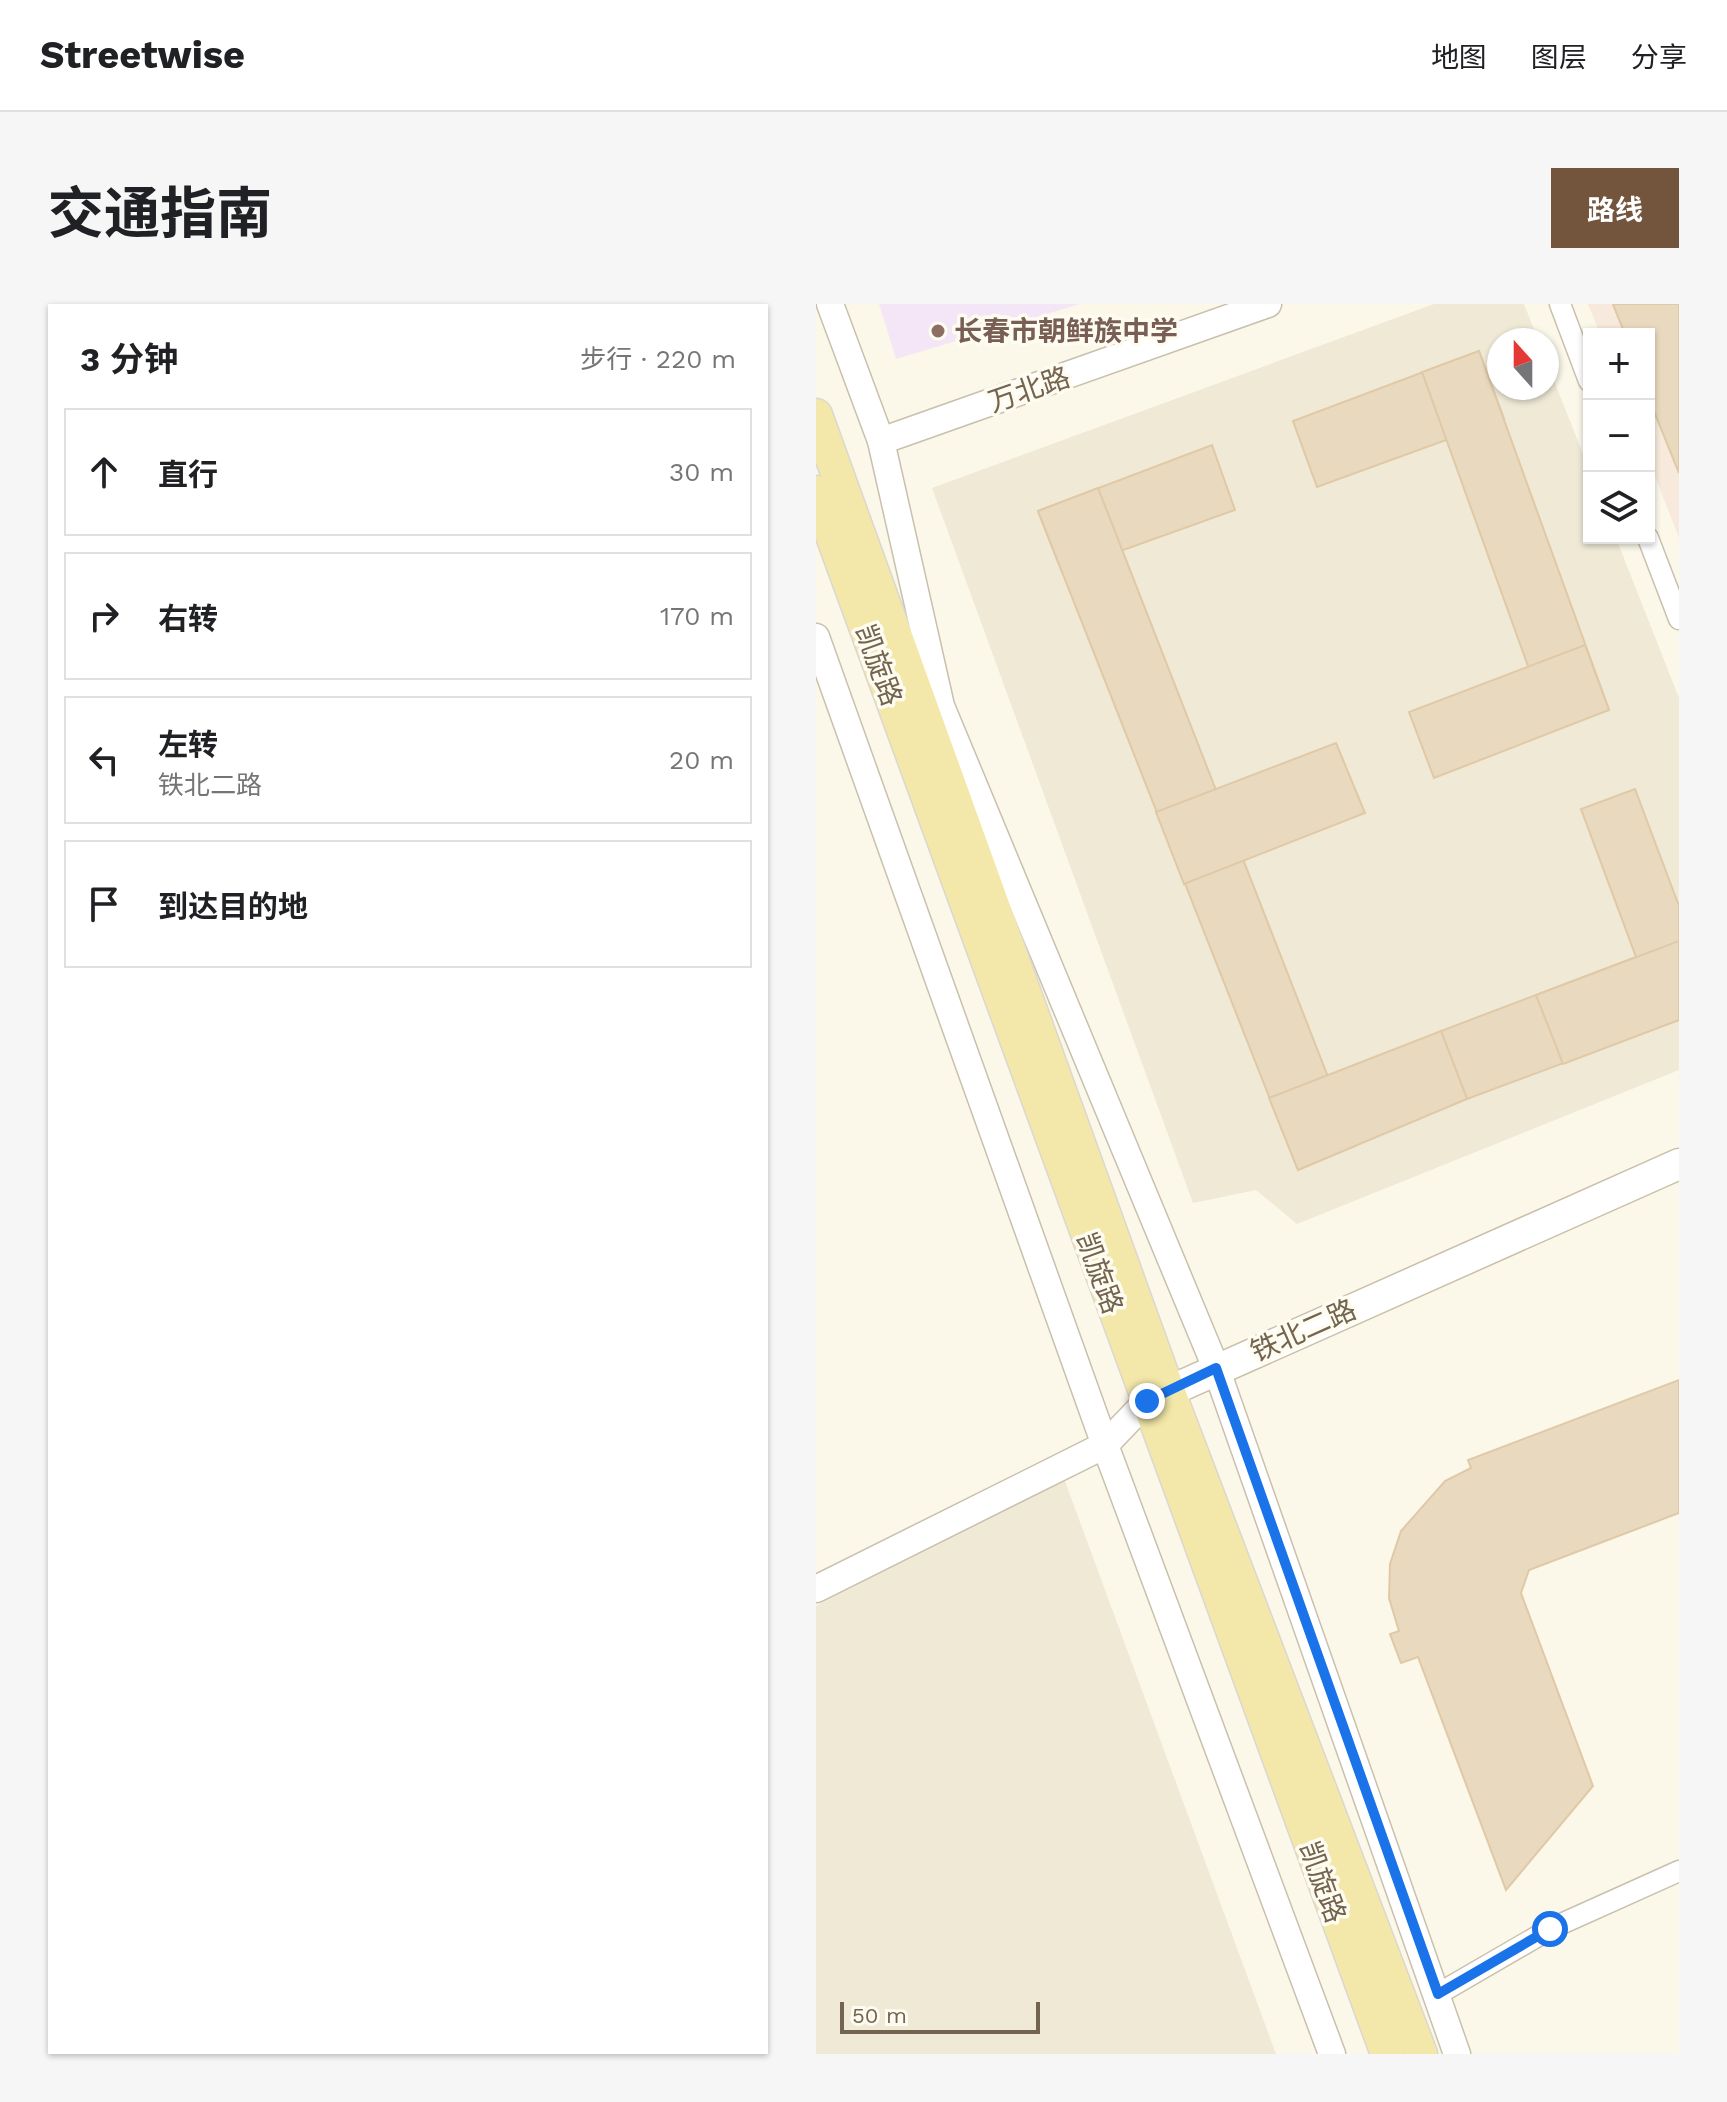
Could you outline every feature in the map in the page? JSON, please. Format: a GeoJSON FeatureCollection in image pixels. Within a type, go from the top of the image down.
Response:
{"type":"FeatureCollection","features":[{"type":"Feature","properties":{"kind":"main road","name":"凯旋路"},"geometry":{"type":"LineString","coordinates":[[816,415],[1387,2054]]}},
{"type":"Feature","properties":{"kind":"main road","name":"凯旋路"},"geometry":{"type":"LineString","coordinates":[[816,492],[1158,1396]]}},
{"type":"Feature","properties":{"kind":"main road","name":"铁北二路"},"geometry":{"type":"LineString","coordinates":[[1158,1396],[1679,1164]]}},
{"type":"Feature","properties":{"kind":"main road"},"geometry":{"type":"LineString","coordinates":[[1158,1396],[1421,2054]]}},
{"type":"Feature","properties":{"kind":"street"},"geometry":{"type":"LineString","coordinates":[[830,304],[881,441],[941,706],[1216,1368],[1457,2054]]}},
{"type":"Feature","properties":{"kind":"street","name":"万北路"},"geometry":{"type":"LineString","coordinates":[[881,441],[1268,304]]}},
{"type":"Feature","properties":{"kind":"street"},"geometry":{"type":"LineString","coordinates":[[1560,304],[1583,365]]}},
{"type":"Feature","properties":{"kind":"street"},"geometry":{"type":"LineString","coordinates":[[1650,544],[1679,619]]}},
{"type":"Feature","properties":{"kind":"street"},"geometry":{"type":"LineString","coordinates":[[816,637],[1105,1445],[1332,2054]]}},
{"type":"Feature","properties":{"kind":"street","name":"铁北二路"},"geometry":{"type":"LineString","coordinates":[[816,1589],[1105,1445],[1158,1396]]}},
{"type":"Feature","properties":{"kind":"street"},"geometry":{"type":"LineString","coordinates":[[1438,1994],[1550,1929],[1679,1871]]}},
{"type":"Feature","properties":{"kind":"shaded area","name":"长春市朝鲜族中学"},"geometry":{"type":"Polygon","coordinates":[[[879,304],[1080,304],[896,359],[879,304]]]}},
{"type":"Feature","properties":{"kind":"shaded area"},"geometry":{"type":"Polygon","coordinates":[[[1434,304],[1524,304],[1533,328],[1487,328],[1487,400],[1559,400],[1559,393],[1583,454],[1583,544],[1618,544],[1679,698],[1679,1070],[1297,1224],[1256,1190],[1193,1203],[932,488],[1434,304]]]}},
{"type":"Feature","properties":{"kind":"shaded area"},"geometry":{"type":"Polygon","coordinates":[[[1588,304],[1679,304],[1679,538],[1655,476],[1655,328],[1598,328],[1588,304]]]}},
{"type":"Feature","properties":{"kind":"shaded area"},"geometry":{"type":"Polygon","coordinates":[[[1059,1465],[1276,2054],[816,2054],[816,1606],[1059,1465]]]}},
{"type":"Feature","properties":{"kind":"building"},"geometry":{"type":"Polygon","coordinates":[[[1613,304],[1679,304],[1679,402],[1655,412],[1655,328],[1623,328],[1613,304]]]}},
{"type":"Feature","properties":{"kind":"building"},"geometry":{"type":"Polygon","coordinates":[[[1613,304],[1679,304],[1679,473],[1655,414],[1655,328],[1623,328],[1613,304]]]}},
{"type":"Feature","properties":{"kind":"building"},"geometry":{"type":"Polygon","coordinates":[[[1479,351],[1487,373],[1487,400],[1497,400],[1504,419],[1317,487],[1293,421],[1479,351]]]}},
{"type":"Feature","properties":{"kind":"building"},"geometry":{"type":"Polygon","coordinates":[[[1479,351],[1487,373],[1487,400],[1497,400],[1609,710],[1551,730],[1422,372],[1479,351]]]}},
{"type":"Feature","properties":{"kind":"building"},"geometry":{"type":"Polygon","coordinates":[[[1212,445],[1235,510],[1062,572],[1038,511],[1212,445]]]}},
{"type":"Feature","properties":{"kind":"building"},"geometry":{"type":"Polygon","coordinates":[[[1098,488],[1355,1146],[1298,1170],[1038,511],[1098,488]]]}},
{"type":"Feature","properties":{"kind":"building"},"geometry":{"type":"Polygon","coordinates":[[[1585,645],[1609,710],[1434,778],[1409,712],[1585,645]]]}},
{"type":"Feature","properties":{"kind":"building"},"geometry":{"type":"Polygon","coordinates":[[[1336,743],[1365,813],[1184,884],[1156,812],[1336,743]]]}},
{"type":"Feature","properties":{"kind":"building"},"geometry":{"type":"Polygon","coordinates":[[[1635,789],[1679,906],[1679,1020],[1467,1099],[1441,1031],[1636,957],[1581,809],[1635,789]]]}},
{"type":"Feature","properties":{"kind":"building"},"geometry":{"type":"Polygon","coordinates":[[[1679,941],[1679,1020],[1563,1064],[1536,995],[1679,941]]]}},
{"type":"Feature","properties":{"kind":"building"},"geometry":{"type":"Polygon","coordinates":[[[1441,1031],[1467,1099],[1298,1170],[1269,1098],[1441,1031]]]}},
{"type":"Feature","properties":{"kind":"building"},"geometry":{"type":"Polygon","coordinates":[[[1679,1380],[1679,1513],[1529,1570],[1521,1593],[1593,1786],[1506,1890],[1418,1657],[1401,1663],[1390,1634],[1399,1631],[1389,1598],[1390,1564],[1401,1531],[1445,1481],[1471,1468],[1468,1460],[1679,1380]]]}},
{"type":"Feature","properties":{"kind":"place","name":"长春市朝鲜族中学"},"geometry":{"type":"Point","coordinates":[938,331]}},
{"type":"Feature","properties":{"kind":"route"},"geometry":{"type":"LineString","coordinates":[[1147,1401],[1216,1368],[1438,1994],[1550,1929]]}}]}
